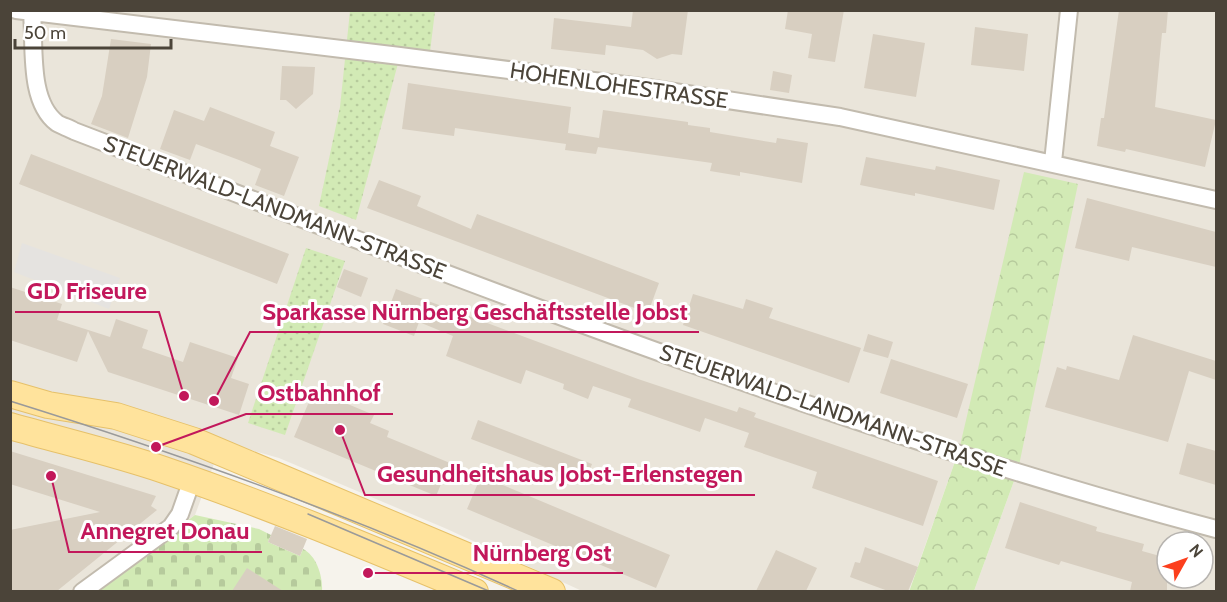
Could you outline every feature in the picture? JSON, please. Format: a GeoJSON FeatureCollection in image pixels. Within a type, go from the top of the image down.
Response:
{"type":"FeatureCollection","features":[{"type":"Feature","properties":{"kind":"main road"},"geometry":{"type":"LineString","coordinates":[[10,394],[48,405],[116,416],[194,441],[441,544],[509,583],[552,591]]}},
{"type":"Feature","properties":{"kind":"main road"},"geometry":{"type":"LineString","coordinates":[[10,426],[103,450],[192,480],[340,535],[475,591]]}},
{"type":"Feature","properties":{"kind":"main road"},"geometry":{"type":"LineString","coordinates":[[428,572],[441,544]]}},
{"type":"Feature","properties":{"kind":"street"},"geometry":{"type":"LineString","coordinates":[[1053,162],[1069,10]]}},
{"type":"Feature","properties":{"kind":"street","name":"HOHENLOHESTRASSE"},"geometry":{"type":"LineString","coordinates":[[24,12],[370,52],[648,88],[840,117],[1053,162],[1216,200]]}},
{"type":"Feature","properties":{"kind":"street","name":"STEUERWALD-LANDMANN-STRASSE"},"geometry":{"type":"LineString","coordinates":[[24,12],[38,93],[45,109],[57,122],[74,131],[335,231],[754,386],[984,464],[1216,529]]}},
{"type":"Feature","properties":{"kind":"street"},"geometry":{"type":"LineString","coordinates":[[82,591],[171,527],[180,514],[192,480]]}},
{"type":"Feature","properties":{"kind":"shaded area"},"geometry":{"type":"Polygon","coordinates":[[[10,11],[1216,11],[1216,591],[974,591],[1018,470],[959,450],[909,591],[582,591],[447,529],[279,458],[222,442],[195,515],[90,591],[11,591],[10,11]]]}},
{"type":"Feature","properties":{"kind":"shaded area"},"geometry":{"type":"Polygon","coordinates":[[[22,243],[120,278],[109,309],[14,272],[22,243]]]}},
{"type":"Feature","properties":{"kind":"green space"},"geometry":{"type":"Polygon","coordinates":[[[350,11],[435,11],[429,60],[400,56],[356,220],[319,206],[340,107],[350,11]]]}},
{"type":"Feature","properties":{"kind":"green space"},"geometry":{"type":"Polygon","coordinates":[[[1024,172],[1078,184],[1018,470],[974,591],[909,592],[959,450],[1024,172]]]}},
{"type":"Feature","properties":{"kind":"green space"},"geometry":{"type":"Polygon","coordinates":[[[306,248],[345,261],[285,435],[248,423],[306,248]]]}},
{"type":"Feature","properties":{"kind":"green space"},"geometry":{"type":"Polygon","coordinates":[[[195,515],[259,529],[271,535],[268,542],[300,556],[303,549],[308,552],[318,567],[322,591],[92,592],[195,515]]]}},
{"type":"Feature","properties":{"kind":"building"},"geometry":{"type":"Polygon","coordinates":[[[633,10],[688,10],[682,55],[672,54],[657,59],[643,50],[606,45],[605,55],[551,49],[554,18],[631,27],[633,10]]]}},
{"type":"Feature","properties":{"kind":"building"},"geometry":{"type":"Polygon","coordinates":[[[788,10],[844,10],[835,62],[808,58],[812,34],[785,29],[788,10]]]}},
{"type":"Feature","properties":{"kind":"building"},"geometry":{"type":"Polygon","coordinates":[[[1119,10],[1168,10],[1166,33],[1162,33],[1155,107],[1216,120],[1205,167],[1126,149],[1125,152],[1097,146],[1101,118],[1104,118],[1119,10]]]}},
{"type":"Feature","properties":{"kind":"building"},"geometry":{"type":"Polygon","coordinates":[[[975,27],[1028,34],[1024,71],[971,65],[975,27]]]}},
{"type":"Feature","properties":{"kind":"building"},"geometry":{"type":"Polygon","coordinates":[[[873,34],[925,43],[916,97],[864,88],[873,34]]]}},
{"type":"Feature","properties":{"kind":"building"},"geometry":{"type":"Polygon","coordinates":[[[111,39],[151,44],[147,77],[128,138],[91,124],[102,96],[111,39]]]}},
{"type":"Feature","properties":{"kind":"building"},"geometry":{"type":"Polygon","coordinates":[[[282,66],[315,67],[313,94],[296,109],[286,100],[280,100],[282,66]]]}},
{"type":"Feature","properties":{"kind":"building"},"geometry":{"type":"Polygon","coordinates":[[[773,71],[792,75],[789,93],[770,90],[773,71]]]}},
{"type":"Feature","properties":{"kind":"building"},"geometry":{"type":"Polygon","coordinates":[[[408,83],[571,107],[567,141],[568,133],[599,138],[603,110],[688,122],[688,125],[710,128],[710,132],[776,143],[777,138],[808,143],[802,183],[740,172],[740,176],[710,171],[712,163],[598,147],[596,154],[565,150],[566,144],[455,128],[454,136],[402,129],[408,83]]]}},
{"type":"Feature","properties":{"kind":"building"},"geometry":{"type":"Polygon","coordinates":[[[210,107],[275,132],[270,146],[299,157],[284,196],[255,185],[261,169],[239,160],[196,144],[190,160],[160,149],[174,110],[204,121],[210,107]]]}},
{"type":"Feature","properties":{"kind":"building"},"geometry":{"type":"Polygon","coordinates":[[[31,154],[289,254],[277,284],[19,184],[31,154]]]}},
{"type":"Feature","properties":{"kind":"building"},"geometry":{"type":"Polygon","coordinates":[[[866,157],[935,170],[936,166],[1000,180],[994,210],[915,193],[915,196],[860,185],[866,157]]]}},
{"type":"Feature","properties":{"kind":"building"},"geometry":{"type":"Polygon","coordinates":[[[379,180],[421,196],[417,206],[471,229],[477,214],[659,283],[648,313],[367,208],[379,180]]]}},
{"type":"Feature","properties":{"kind":"building"},"geometry":{"type":"Polygon","coordinates":[[[1087,198],[1216,232],[1216,267],[1132,247],[1129,261],[1075,248],[1087,198]]]}},
{"type":"Feature","properties":{"kind":"building"},"geometry":{"type":"Polygon","coordinates":[[[344,269],[368,278],[361,297],[337,287],[344,269]]]}},
{"type":"Feature","properties":{"kind":"building"},"geometry":{"type":"Polygon","coordinates":[[[10,287],[62,304],[57,320],[110,337],[116,319],[148,330],[142,348],[183,362],[190,342],[238,358],[231,378],[249,384],[239,415],[108,372],[88,331],[77,362],[10,340],[10,287]]]}},
{"type":"Feature","properties":{"kind":"building"},"geometry":{"type":"Polygon","coordinates":[[[396,289],[638,379],[737,412],[739,407],[756,413],[754,417],[938,481],[923,526],[812,488],[817,472],[744,447],[749,433],[705,418],[700,432],[628,407],[631,399],[593,386],[588,399],[563,389],[564,384],[526,370],[521,384],[446,356],[453,336],[419,322],[414,336],[383,324],[396,289]]]}},
{"type":"Feature","properties":{"kind":"building"},"geometry":{"type":"Polygon","coordinates":[[[693,294],[743,309],[746,299],[773,308],[769,318],[861,348],[849,383],[683,325],[693,294]]]}},
{"type":"Feature","properties":{"kind":"building"},"geometry":{"type":"Polygon","coordinates":[[[868,334],[893,342],[888,358],[863,351],[868,334]]]}},
{"type":"Feature","properties":{"kind":"building"},"geometry":{"type":"Polygon","coordinates":[[[1133,335],[1216,361],[1216,380],[1189,371],[1168,442],[1045,407],[1057,367],[1066,370],[1067,366],[1119,380],[1133,335]]]}},
{"type":"Feature","properties":{"kind":"building"},"geometry":{"type":"Polygon","coordinates":[[[891,359],[968,384],[957,418],[880,393],[891,359]]]}},
{"type":"Feature","properties":{"kind":"building"},"geometry":{"type":"Polygon","coordinates":[[[314,390],[374,415],[370,423],[389,431],[387,437],[450,463],[436,496],[294,437],[314,390]]]}},
{"type":"Feature","properties":{"kind":"building"},"geometry":{"type":"Polygon","coordinates":[[[478,420],[592,464],[585,482],[471,439],[478,420]]]}},
{"type":"Feature","properties":{"kind":"building"},"geometry":{"type":"Polygon","coordinates":[[[1187,443],[1216,451],[1216,485],[1179,474],[1187,443]]]}},
{"type":"Feature","properties":{"kind":"building"},"geometry":{"type":"Polygon","coordinates":[[[10,451],[156,496],[151,506],[157,510],[57,591],[10,591],[10,530],[100,512],[10,484],[10,451]]]}},
{"type":"Feature","properties":{"kind":"building"},"geometry":{"type":"Polygon","coordinates":[[[481,476],[670,555],[656,588],[467,509],[481,476]]]}},
{"type":"Feature","properties":{"kind":"building"},"geometry":{"type":"Polygon","coordinates":[[[1020,502],[1097,527],[1096,531],[1144,544],[1142,551],[1155,555],[1155,590],[1167,591],[1130,591],[1132,582],[1061,561],[1059,565],[1005,548],[1020,502]]]}},
{"type":"Feature","properties":{"kind":"building"},"geometry":{"type":"Polygon","coordinates":[[[275,526],[307,539],[300,556],[268,542],[275,526]]]}},
{"type":"Feature","properties":{"kind":"building"},"geometry":{"type":"Polygon","coordinates":[[[865,547],[918,567],[908,591],[888,591],[850,577],[855,562],[860,563],[865,547]]]}},
{"type":"Feature","properties":{"kind":"building"},"geometry":{"type":"Polygon","coordinates":[[[776,550],[817,568],[806,591],[756,591],[776,550]]]}},
{"type":"Feature","properties":{"kind":"building"},"geometry":{"type":"Polygon","coordinates":[[[247,568],[283,591],[232,591],[247,568]]]}},
{"type":"Feature","properties":{"kind":"tram line"},"geometry":{"type":"LineString","coordinates":[[10,401],[268,488],[332,512],[520,592]]}},
{"type":"Feature","properties":{"kind":"tram line"},"geometry":{"type":"LineString","coordinates":[[308,514],[491,592]]}},
{"type":"Feature","properties":{"kind":"place","name":"GD Friseure"},"geometry":{"type":"Point","coordinates":[184,396]}},
{"type":"Feature","properties":{"kind":"place","name":"Sparkasse Nürnberg Geschäftsstelle Jobst"},"geometry":{"type":"Point","coordinates":[214,401]}},
{"type":"Feature","properties":{"kind":"place","name":"Gesundheitshaus Jobst-Erlenstegen"},"geometry":{"type":"Point","coordinates":[340,430]}},
{"type":"Feature","properties":{"kind":"place","name":"Ostbahnhof"},"geometry":{"type":"Point","coordinates":[156,447]}},
{"type":"Feature","properties":{"kind":"place","name":"Annegret Donau"},"geometry":{"type":"Point","coordinates":[51,476]}},
{"type":"Feature","properties":{"kind":"place","name":"Nürnberg Ost"},"geometry":{"type":"Point","coordinates":[368,573]}}]}
